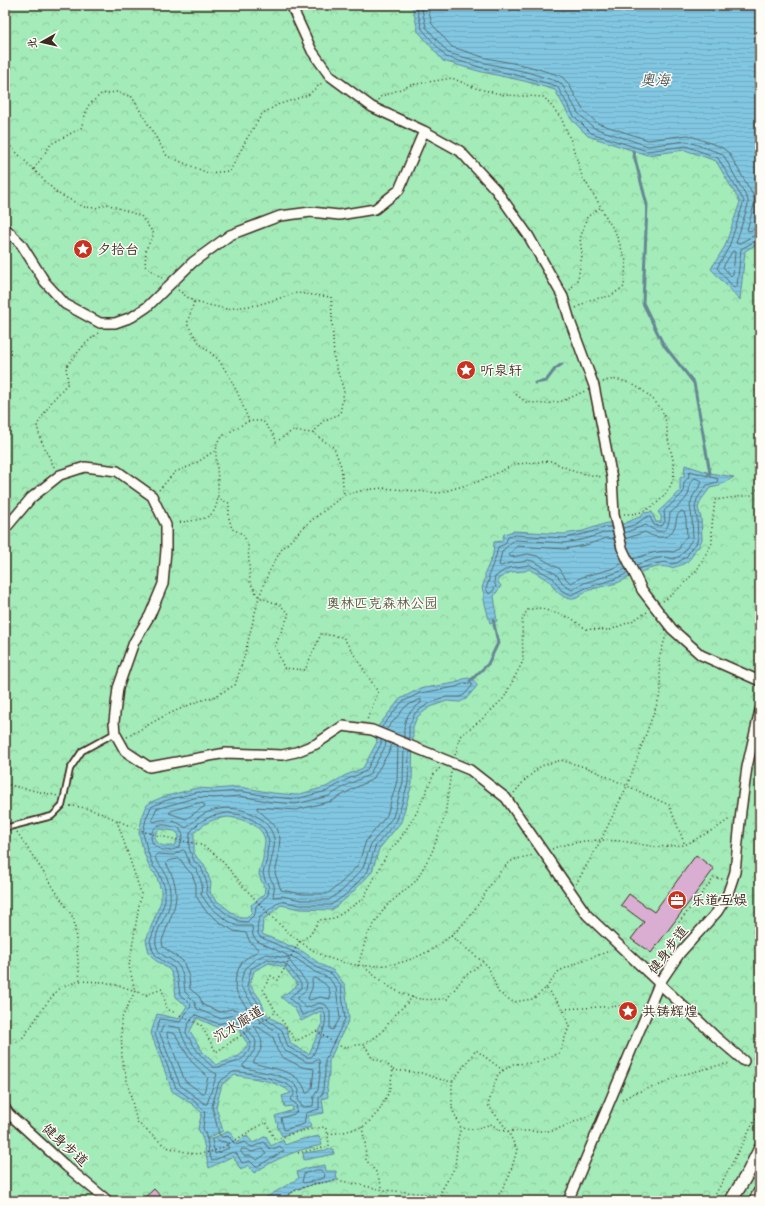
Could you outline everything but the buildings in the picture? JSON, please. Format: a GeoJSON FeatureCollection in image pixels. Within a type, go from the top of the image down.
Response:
{"type":"FeatureCollection","features":[{"type":"Feature","properties":{"kind":"main road"},"geometry":{"type":"LineString","coordinates":[[731,1201],[749,1171],[760,1148]]}},
{"type":"Feature","properties":{"kind":"main road"},"geometry":{"type":"LineString","coordinates":[[755,1201],[760,1192]]}},
{"type":"Feature","properties":{"kind":"street"},"geometry":{"type":"LineString","coordinates":[[291,5],[312,51],[330,76],[372,107],[424,131],[460,152],[496,190],[528,235],[563,297],[568,317],[592,382],[612,478],[615,518],[622,548],[629,566],[642,590],[655,608],[669,625],[701,655],[760,681]]}},
{"type":"Feature","properties":{"kind":"street"},"geometry":{"type":"LineString","coordinates":[[5,228],[21,244],[45,282],[65,304],[100,323],[115,323],[132,317],[147,307],[193,262],[230,235],[280,216],[311,212],[339,215],[375,209],[399,190],[424,131]]}},
{"type":"Feature","properties":{"kind":"street"},"geometry":{"type":"LineString","coordinates":[[5,529],[31,498],[60,475],[85,467],[117,471],[152,496],[166,525],[166,550],[163,584],[150,615],[134,642],[118,688],[114,722],[117,737],[125,751],[148,767],[226,753],[282,755],[296,752],[316,744],[343,726],[368,729],[470,770],[508,801],[587,915],[717,1038],[744,1061]]}},
{"type":"Feature","properties":{"kind":"street","name":"健身步道"},"geometry":{"type":"LineString","coordinates":[[568,1201],[659,984],[680,953],[716,912],[727,896],[735,872],[747,767],[760,710]]}},
{"type":"Feature","properties":{"kind":"street","name":"健身步道"},"geometry":{"type":"LineString","coordinates":[[5,1108],[9,1114],[67,1167],[108,1201]]}},
{"type":"Feature","properties":{"kind":"lane"},"geometry":{"type":"LineString","coordinates":[[5,828],[52,816],[62,806],[70,768],[82,751],[117,737]]}},
{"type":"Feature","properties":{"kind":"path"},"geometry":{"type":"LineString","coordinates":[[34,169],[51,144],[81,128],[88,106],[101,94],[116,92],[132,97],[167,156],[208,173],[230,171],[246,140],[262,114],[277,105],[308,96],[330,76]]}},
{"type":"Feature","properties":{"kind":"path"},"geometry":{"type":"LineString","coordinates":[[372,107],[380,97],[411,85],[452,78],[475,88],[505,95],[544,96],[561,118],[571,141],[582,176],[616,234],[626,262],[624,287],[610,296],[589,300],[568,317]]}},
{"type":"Feature","properties":{"kind":"path"},"geometry":{"type":"LineString","coordinates":[[5,142],[57,193],[84,207],[96,208],[107,204],[141,216],[154,234],[146,249],[145,266],[194,302],[227,309],[257,305],[297,293],[331,297],[334,359],[344,391],[340,414],[323,420],[313,433]]}},
{"type":"Feature","properties":{"kind":"path"},"geometry":{"type":"LineString","coordinates":[[563,297],[578,279],[582,254],[580,239],[587,217],[601,207]]}},
{"type":"Feature","properties":{"kind":"path"},"geometry":{"type":"LineString","coordinates":[[194,302],[187,324],[200,344],[218,359],[229,376],[249,421]]}},
{"type":"Feature","properties":{"kind":"path"},"geometry":{"type":"LineString","coordinates":[[60,475],[53,465],[40,438],[37,425],[52,401],[68,383],[66,367],[84,346],[98,334],[100,323]]}},
{"type":"Feature","properties":{"kind":"path"},"geometry":{"type":"LineString","coordinates":[[513,392],[526,402],[544,404],[563,401],[592,382],[606,380],[626,381],[648,393],[663,413],[674,470],[672,486],[662,499],[651,507],[638,513],[615,518]]}},
{"type":"Feature","properties":{"kind":"path"},"geometry":{"type":"LineString","coordinates":[[166,525],[193,521],[210,515],[216,508],[219,483],[216,450],[217,442],[224,435],[249,421],[263,421],[272,432],[276,442],[292,431],[313,433],[334,448],[341,466],[344,495]]}},
{"type":"Feature","properties":{"kind":"path"},"geometry":{"type":"LineString","coordinates":[[152,496],[175,472],[193,465],[216,450]]}},
{"type":"Feature","properties":{"kind":"path"},"geometry":{"type":"LineString","coordinates":[[117,737],[196,702],[216,696],[235,685],[244,657],[259,597],[268,574],[281,550],[307,524],[344,495],[364,490],[383,488],[439,492],[480,481],[516,464],[551,461],[575,472],[612,478]]}},
{"type":"Feature","properties":{"kind":"path"},"geometry":{"type":"LineString","coordinates":[[358,966],[367,935],[386,906],[416,881],[432,852],[445,816],[450,762],[460,736],[481,720],[504,698],[523,660],[522,621],[527,610],[539,608],[571,618],[586,629],[610,630],[632,621],[655,608],[674,593],[697,570],[712,543],[712,525],[715,500],[750,495],[759,489]]}},
{"type":"Feature","properties":{"kind":"path"},"geometry":{"type":"LineString","coordinates":[[217,498],[229,503],[229,518],[232,529],[243,534],[248,545],[250,582],[259,597],[280,605],[289,614],[275,646],[284,668],[304,670],[321,634],[343,637],[378,692],[368,729]]}},
{"type":"Feature","properties":{"kind":"path"},"geometry":{"type":"LineString","coordinates":[[572,893],[627,786],[661,693],[659,659],[669,625]]}},
{"type":"Feature","properties":{"kind":"path"},"geometry":{"type":"LineString","coordinates":[[508,801],[525,780],[541,766],[561,760],[588,768],[669,806],[685,845]]}},
{"type":"Feature","properties":{"kind":"path"},"geometry":{"type":"LineString","coordinates":[[299,942],[310,935],[319,920],[335,918],[363,899],[387,854],[400,839],[417,812],[434,774],[450,762]]}},
{"type":"Feature","properties":{"kind":"path"},"geometry":{"type":"LineString","coordinates":[[5,784],[64,798]]}},
{"type":"Feature","properties":{"kind":"path"},"geometry":{"type":"LineString","coordinates":[[62,806],[80,806],[139,830],[204,846],[225,863],[272,918],[299,942],[327,958],[358,966],[393,964],[417,957],[451,936],[472,914],[493,882],[511,861],[544,853],[559,846],[584,841],[622,841],[656,847],[685,845],[718,827],[741,811]]}},
{"type":"Feature","properties":{"kind":"path"},"geometry":{"type":"LineString","coordinates":[[117,821],[141,893],[129,966],[135,991],[121,1020],[122,1060],[137,1122],[166,1147],[183,1152],[205,1153],[220,1149],[266,1122],[275,1140],[300,1131],[325,1127],[328,1134],[329,1146],[298,1152]]}},
{"type":"Feature","properties":{"kind":"path"},"geometry":{"type":"LineString","coordinates":[[5,1046],[20,1041],[42,1008],[60,987],[80,981],[74,919],[17,831]]}},
{"type":"Feature","properties":{"kind":"path"},"geometry":{"type":"LineString","coordinates":[[690,942],[676,926],[714,878],[732,881]]}},
{"type":"Feature","properties":{"kind":"path"},"geometry":{"type":"LineString","coordinates":[[451,936],[488,966],[498,992],[513,1002],[533,999],[546,988],[559,971],[620,947]]}},
{"type":"Feature","properties":{"kind":"path","name":"沉水廊道"},"geometry":{"type":"LineString","coordinates":[[299,942],[278,980],[271,976],[263,989],[276,1012],[296,1041],[316,1031],[339,1046],[345,1047],[364,1044]]}},
{"type":"Feature","properties":{"kind":"path"},"geometry":{"type":"LineString","coordinates":[[363,966],[381,981],[401,994],[421,999],[446,999],[464,977],[483,962]]}},
{"type":"Feature","properties":{"kind":"path","name":"沉水廊道"},"geometry":{"type":"LineString","coordinates":[[80,981],[104,982],[146,995],[162,989],[167,1009],[201,1025],[216,1052],[276,1012]]}},
{"type":"Feature","properties":{"kind":"path"},"geometry":{"type":"LineString","coordinates":[[495,1201],[509,1177],[517,1150],[508,1130],[488,1105],[498,1074],[513,1064],[536,1063],[558,1053],[569,1027],[563,1010],[546,988]]}},
{"type":"Feature","properties":{"kind":"path"},"geometry":{"type":"LineString","coordinates":[[413,997],[396,1014],[380,1034],[364,1044],[372,1058],[386,1063],[393,1070],[421,1073],[452,1082]]}},
{"type":"Feature","properties":{"kind":"path"},"geometry":{"type":"LineString","coordinates":[[563,1010],[650,1005]]}},
{"type":"Feature","properties":{"kind":"path"},"geometry":{"type":"LineString","coordinates":[[439,1194],[455,1167],[458,1138],[461,1128],[452,1108],[452,1082],[476,1050],[504,1071]]}},
{"type":"Feature","properties":{"kind":"path"},"geometry":{"type":"LineString","coordinates":[[461,1128],[475,1129],[492,1124],[498,1130],[553,1131],[607,1108],[634,1093],[660,1085],[678,1076],[716,1066],[744,1061]]}},
{"type":"Feature","properties":{"kind":"path"},"geometry":{"type":"LineString","coordinates":[[328,1134],[344,1132],[365,1126],[379,1111],[389,1092],[393,1070]]}},
{"type":"Feature","properties":{"kind":"path"},"geometry":{"type":"LineString","coordinates":[[712,1201],[757,1116],[760,1107]]}},
{"type":"Feature","properties":{"kind":"path"},"geometry":{"type":"LineString","coordinates":[[362,1127],[366,1160],[376,1172],[384,1190]]}},
{"type":"Feature","properties":{"kind":"path"},"geometry":{"type":"LineString","coordinates":[[278,1201],[296,1190],[314,1184],[337,1180],[384,1190],[439,1194],[454,1201]]}},
{"type":"Feature","properties":{"kind":"green space","name":"奥林匹克森林公园"},"geometry":{"type":"Polygon","coordinates":[[[5,5],[760,5],[760,1201],[5,1201],[5,5]]]}},
{"type":"Feature","properties":{"kind":"water","name":"奥海"},"geometry":{"type":"Polygon","coordinates":[[[412,5],[760,5],[760,242],[745,251],[740,300],[711,269],[725,246],[740,202],[716,161],[685,150],[647,155],[588,136],[571,119],[555,90],[443,61],[418,31],[412,5]]]}},
{"type":"Feature","properties":{"kind":"water"},"geometry":{"type":"Polygon","coordinates":[[[685,465],[710,473],[734,477],[719,486],[710,488],[701,500],[698,508],[701,518],[702,539],[699,547],[695,550],[687,562],[671,568],[658,567],[651,569],[617,583],[587,591],[573,599],[561,595],[551,582],[529,569],[525,571],[511,572],[498,579],[501,586],[494,596],[497,621],[490,623],[482,588],[485,573],[493,555],[494,542],[502,541],[504,534],[514,531],[564,534],[583,531],[607,523],[623,524],[642,516],[643,513],[652,512],[656,522],[661,522],[661,516],[658,512],[680,491],[680,478],[684,476],[685,465]]]}},
{"type":"Feature","properties":{"kind":"water"},"geometry":{"type":"Polygon","coordinates":[[[468,678],[473,680],[477,686],[466,699],[460,702],[447,701],[430,707],[417,717],[413,727],[412,784],[401,822],[379,849],[372,872],[350,895],[332,910],[300,909],[281,905],[263,920],[262,934],[302,951],[320,964],[334,971],[345,985],[349,1019],[329,1061],[327,1087],[328,1097],[322,1099],[324,1113],[308,1116],[311,1127],[282,1136],[277,1126],[275,1116],[293,1110],[292,1106],[285,1107],[282,1096],[291,1093],[273,1083],[235,1075],[222,1084],[216,1107],[223,1131],[206,1139],[211,1139],[229,1131],[237,1142],[247,1136],[253,1143],[266,1136],[271,1146],[283,1140],[285,1145],[299,1140],[319,1136],[322,1145],[287,1155],[254,1173],[248,1165],[241,1170],[233,1156],[209,1168],[203,1140],[198,1128],[202,1113],[192,1104],[172,1091],[151,1033],[157,1014],[179,1019],[187,1006],[176,997],[174,981],[170,970],[155,960],[149,953],[146,940],[161,901],[161,890],[156,875],[150,869],[139,833],[142,818],[147,805],[163,797],[197,788],[214,789],[240,787],[273,793],[296,795],[326,787],[344,776],[363,768],[377,742],[376,738],[371,735],[400,699],[419,689],[455,683],[468,678]],[[228,817],[213,820],[202,826],[194,833],[194,853],[204,864],[211,883],[211,894],[230,911],[241,918],[247,918],[252,912],[251,905],[264,895],[265,888],[259,874],[259,870],[263,859],[265,840],[260,830],[251,823],[228,817]],[[159,829],[156,834],[156,841],[166,846],[175,845],[179,835],[175,831],[159,829]],[[269,963],[254,971],[250,985],[260,999],[266,1014],[286,1028],[291,1044],[309,1054],[322,1025],[321,1011],[301,1021],[295,1009],[281,997],[298,985],[284,967],[269,963]],[[197,1018],[190,1031],[202,1051],[216,1065],[239,1056],[248,1044],[234,1024],[219,1028],[197,1018]]]}},
{"type":"Feature","properties":{"kind":"water"},"geometry":{"type":"Polygon","coordinates":[[[333,1149],[334,1154],[304,1160],[303,1153],[333,1149]]]}},
{"type":"Feature","properties":{"kind":"water"},"geometry":{"type":"Polygon","coordinates":[[[325,1165],[326,1171],[336,1171],[337,1180],[314,1184],[296,1190],[278,1201],[268,1201],[265,1198],[299,1178],[297,1172],[307,1168],[325,1165]]]}},
{"type":"Feature","properties":{"kind":"waterway"},"geometry":{"type":"LineString","coordinates":[[633,151],[647,205],[643,303],[663,344],[694,383],[710,473],[708,475]]}},
{"type":"Feature","properties":{"kind":"waterway"},"geometry":{"type":"LineString","coordinates":[[535,383],[546,381],[555,369],[562,364]]}},
{"type":"Feature","properties":{"kind":"waterway"},"geometry":{"type":"LineString","coordinates":[[470,681],[488,664],[498,643],[493,619]]}},
{"type":"Feature","properties":{"kind":"place","name":"夕拾台"},"geometry":{"type":"Point","coordinates":[83,249]}},
{"type":"Feature","properties":{"kind":"place","name":"听泉轩"},"geometry":{"type":"Point","coordinates":[466,370]}},
{"type":"Feature","properties":{"kind":"place","name":"乐道互娱"},"geometry":{"type":"Point","coordinates":[677,900]}},
{"type":"Feature","properties":{"kind":"place","name":"共铸辉煌"},"geometry":{"type":"Point","coordinates":[628,1011]}}]}
